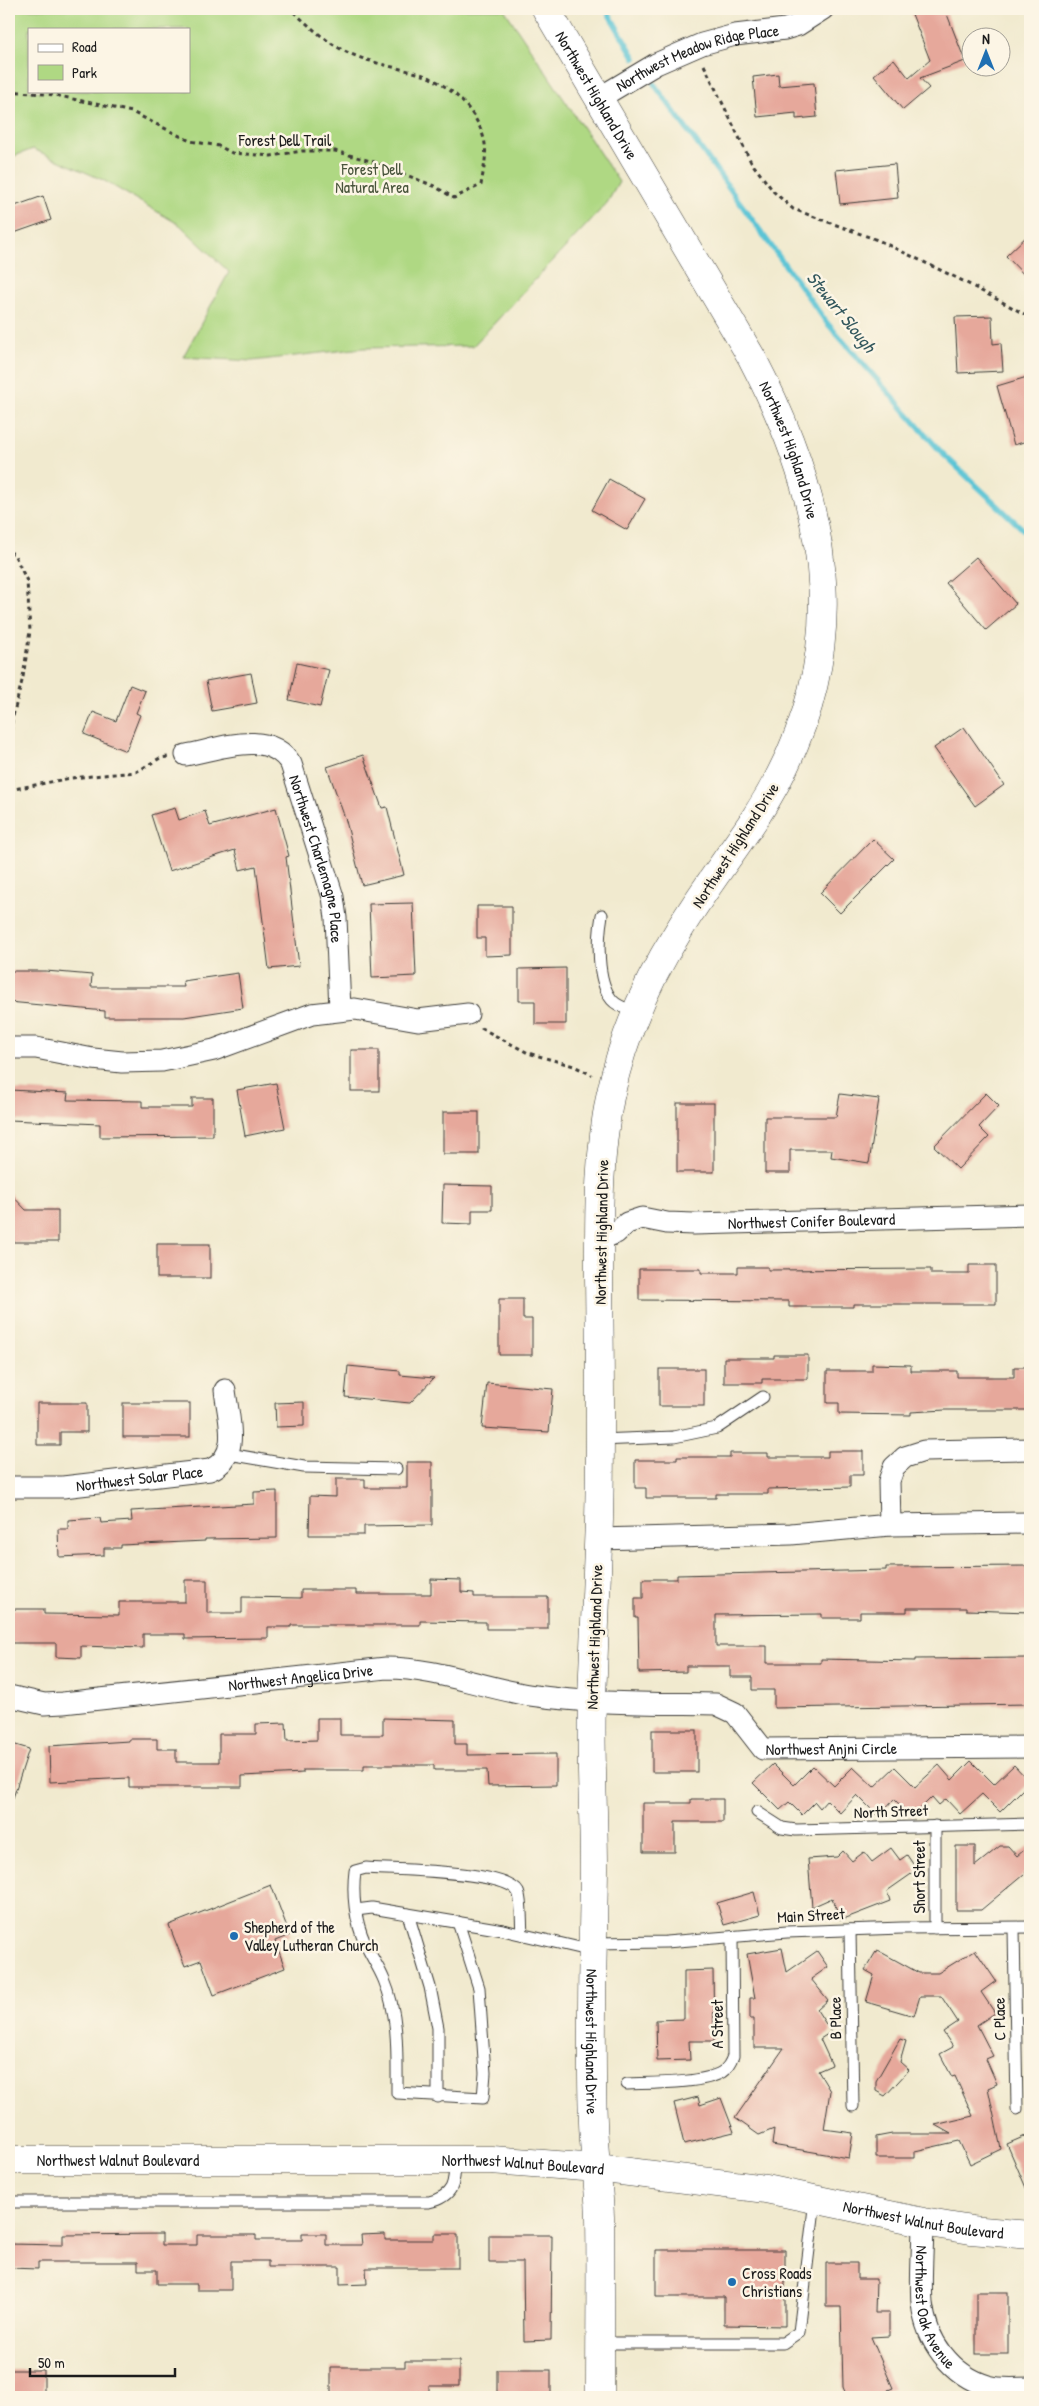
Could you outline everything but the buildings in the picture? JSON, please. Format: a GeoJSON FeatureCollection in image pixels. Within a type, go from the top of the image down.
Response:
{"type":"FeatureCollection","features":[{"type":"Feature","properties":{"kind":"main road","name":"Northwest Highland Drive"},"geometry":{"type":"LineString","coordinates":[[546,9],[748,350],[768,389],[798,462],[813,514],[821,555],[824,601],[821,646],[811,694],[796,742],[758,814],[678,931],[650,981],[636,1013],[620,1060],[604,1132],[598,1190],[598,1539],[592,1702],[594,1800],[593,2126],[600,2214],[600,2397]]}},
{"type":"Feature","properties":{"kind":"main road","name":"Northwest Walnut Boulevard"},"geometry":{"type":"LineString","coordinates":[[9,2160],[491,2160],[597,2168],[757,2188],[923,2222],[1030,2235]]}},
{"type":"Feature","properties":{"kind":"street","name":"Northwest Meadow Ridge Place"},"geometry":{"type":"LineString","coordinates":[[599,98],[656,64],[694,47],[735,35],[792,27],[823,9]]}},
{"type":"Feature","properties":{"kind":"street","name":"Northwest Charlemagne Place"},"geometry":{"type":"LineString","coordinates":[[186,755],[250,743],[265,743],[278,749],[291,764],[333,897],[336,918],[340,1009]]}},
{"type":"Feature","properties":{"kind":"street"},"geometry":{"type":"LineString","coordinates":[[9,1048],[36,1048],[93,1059],[122,1062],[162,1061],[214,1050],[291,1020],[340,1009],[355,1009],[418,1020],[468,1014]]}},
{"type":"Feature","properties":{"kind":"street","name":"Northwest Conifer Boulevard"},"geometry":{"type":"LineString","coordinates":[[598,1240],[616,1233],[627,1223],[642,1218],[667,1223],[1030,1216]]}},
{"type":"Feature","properties":{"kind":"street"},"geometry":{"type":"LineString","coordinates":[[224,1390],[230,1433],[229,1454]]}},
{"type":"Feature","properties":{"kind":"street"},"geometry":{"type":"LineString","coordinates":[[890,1525],[889,1481],[894,1467],[905,1457],[924,1451],[1030,1449]]}},
{"type":"Feature","properties":{"kind":"street","name":"Northwest Solar Place"},"geometry":{"type":"LineString","coordinates":[[9,1487],[63,1486],[210,1470],[218,1466],[229,1454]]}},
{"type":"Feature","properties":{"kind":"street"},"geometry":{"type":"LineString","coordinates":[[598,1539],[791,1534],[890,1525],[1030,1523]]}},
{"type":"Feature","properties":{"kind":"street","name":"Northwest Angelica Drive"},"geometry":{"type":"LineString","coordinates":[[9,1696],[44,1704],[63,1703],[367,1670],[409,1668],[431,1671],[527,1694],[592,1702]]}},
{"type":"Feature","properties":{"kind":"street","name":"Northwest Anjni Circle"},"geometry":{"type":"LineString","coordinates":[[592,1702],[716,1704],[735,1713],[763,1749],[1030,1747]]}},
{"type":"Feature","properties":{"kind":"street","name":"Northwest Oak Avenue"},"geometry":{"type":"LineString","coordinates":[[923,2222],[922,2303],[925,2319],[936,2345],[950,2364],[968,2378],[989,2386],[1030,2388]]}},
{"type":"Feature","properties":{"kind":"lane"},"geometry":{"type":"LineString","coordinates":[[602,915],[598,937],[604,986],[613,1001],[636,1013]]}},
{"type":"Feature","properties":{"kind":"lane"},"geometry":{"type":"LineString","coordinates":[[599,1440],[674,1437],[717,1428],[763,1398]]}},
{"type":"Feature","properties":{"kind":"lane"},"geometry":{"type":"LineString","coordinates":[[229,1454],[304,1467],[396,1470]]}},
{"type":"Feature","properties":{"kind":"lane","name":"North Street"},"geometry":{"type":"LineString","coordinates":[[757,1812],[782,1828],[796,1830],[1030,1824]]}},
{"type":"Feature","properties":{"kind":"lane","name":"Short Street"},"geometry":{"type":"LineString","coordinates":[[935,1826],[935,1928]]}},
{"type":"Feature","properties":{"kind":"lane"},"geometry":{"type":"LineString","coordinates":[[458,1922],[479,1988],[486,2073],[483,2098],[438,2097],[397,2093],[397,2053],[392,2008],[384,1980],[364,1941],[352,1889],[356,1871],[366,1868],[484,1875],[512,1886],[519,1893],[522,1934]]}},
{"type":"Feature","properties":{"kind":"lane","name":"Main Street"},"geometry":{"type":"LineString","coordinates":[[356,1910],[372,1908],[593,1947],[787,1932],[1030,1927]]}},
{"type":"Feature","properties":{"kind":"lane"},"geometry":{"type":"LineString","coordinates":[[408,1914],[430,1987],[438,2028],[438,2097]]}},
{"type":"Feature","properties":{"kind":"lane","name":"C Place"},"geometry":{"type":"LineString","coordinates":[[1014,1928],[1017,2109]]}},
{"type":"Feature","properties":{"kind":"lane","name":"B Place"},"geometry":{"type":"LineString","coordinates":[[850,1930],[853,2106]]}},
{"type":"Feature","properties":{"kind":"lane","name":"A Street"},"geometry":{"type":"LineString","coordinates":[[628,2084],[694,2080],[722,2072],[730,2064],[733,2056],[732,1937]]}},
{"type":"Feature","properties":{"kind":"lane"},"geometry":{"type":"LineString","coordinates":[[9,2202],[429,2202],[440,2199],[451,2189],[455,2179],[455,2160]]}},
{"type":"Feature","properties":{"kind":"lane"},"geometry":{"type":"LineString","coordinates":[[600,2344],[783,2343],[799,2332],[815,2200]]}},
{"type":"Feature","properties":{"kind":"path","name":"Forest Dell Trail"},"geometry":{"type":"LineString","coordinates":[[9,91],[55,95],[132,112],[190,141],[218,146],[232,153],[271,156],[302,151],[335,151],[374,162],[434,186],[454,198],[481,185],[484,143],[476,119],[451,92],[436,80],[418,73],[378,64],[348,53],[325,40],[290,9]]}},
{"type":"Feature","properties":{"kind":"path"},"geometry":{"type":"LineString","coordinates":[[694,47],[751,162],[774,192],[793,209],[880,240],[1030,317]]}},
{"type":"Feature","properties":{"kind":"path"},"geometry":{"type":"LineString","coordinates":[[9,552],[14,554],[27,581],[30,608],[28,652],[12,720],[10,790],[71,778],[136,772],[160,758],[186,755]]}},
{"type":"Feature","properties":{"kind":"path"},"geometry":{"type":"LineString","coordinates":[[468,1014],[484,1032],[528,1053],[574,1066],[597,1078]]}},
{"type":"Feature","properties":{"kind":"green space","name":"Forest Dell Natural Area"},"geometry":{"type":"Polygon","coordinates":[[[9,9],[504,9],[619,182],[607,203],[473,346],[363,348],[252,361],[183,357],[229,272],[180,225],[103,180],[33,149],[9,158],[9,9]]]}},
{"type":"Feature","properties":{"kind":"waterway","name":"Stewart Slough"},"geometry":{"type":"LineString","coordinates":[[606,9],[635,58]]}},
{"type":"Feature","properties":{"kind":"waterway","name":"Stewart Slough"},"geometry":{"type":"LineString","coordinates":[[654,84],[827,323],[942,453],[1030,536]]}},
{"type":"Feature","properties":{"kind":"place","name":"Shepherd of the Valley Lutheran Church"},"geometry":{"type":"Point","coordinates":[234,1936]}},
{"type":"Feature","properties":{"kind":"place","name":"Cross Roads Christians"},"geometry":{"type":"Point","coordinates":[732,2282]}}]}
